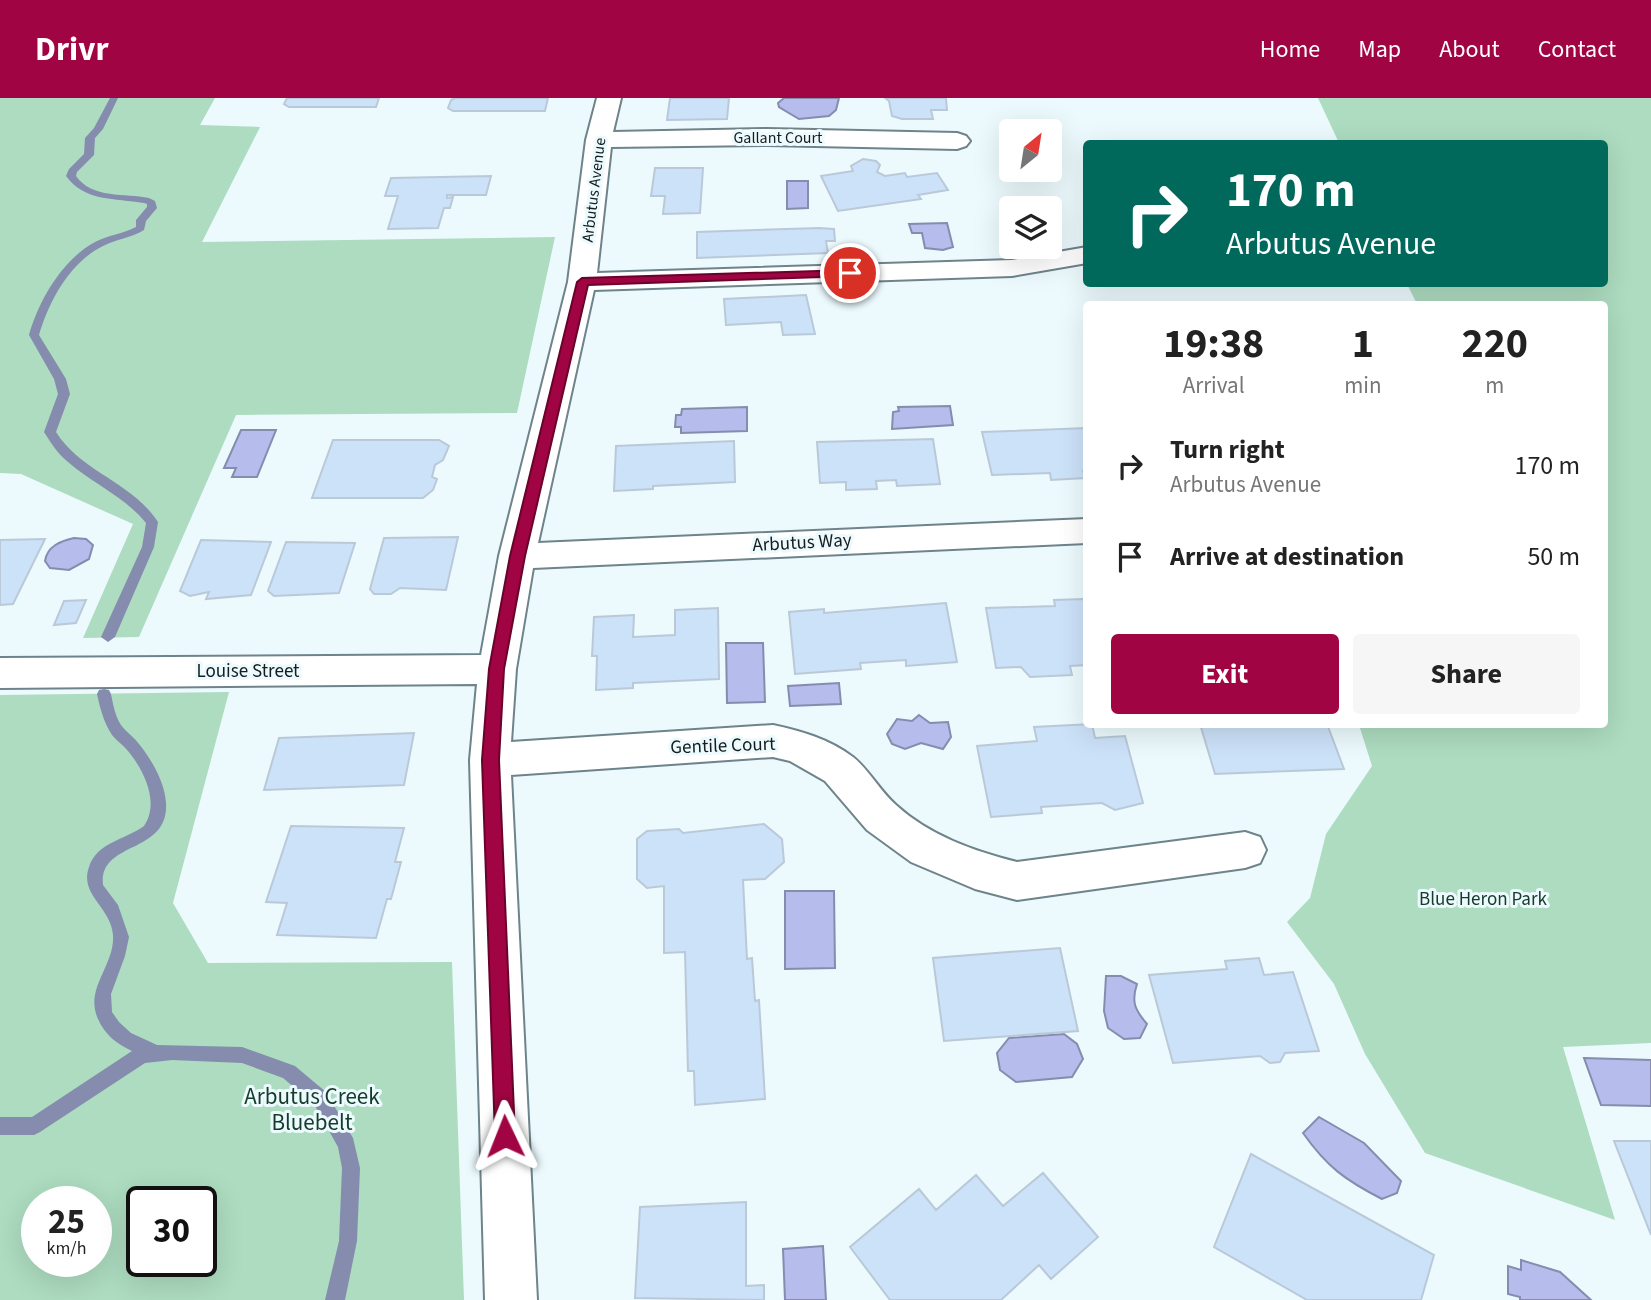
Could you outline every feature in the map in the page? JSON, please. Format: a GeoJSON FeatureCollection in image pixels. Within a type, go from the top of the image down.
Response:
{"type":"FeatureCollection","features":[{"type":"Feature","properties":{"kind":"street","name":"Arbutus Avenue"},"geometry":{"type":"LineString","coordinates":[[511,1300],[491,760],[497,669],[517,556],[582,282],[599,140],[609,98]]}},
{"type":"Feature","properties":{"kind":"street","name":"Gallant Court"},"geometry":{"type":"LineString","coordinates":[[599,140],[767,137],[957,141]]}},
{"type":"Feature","properties":{"kind":"street"},"geometry":{"type":"LineString","coordinates":[[582,282],[1012,268],[1083,256]]}},
{"type":"Feature","properties":{"kind":"street","name":"Arbutus Way"},"geometry":{"type":"LineString","coordinates":[[517,556],[1083,531]]}},
{"type":"Feature","properties":{"kind":"street","name":"Louise Street"},"geometry":{"type":"LineString","coordinates":[[0,673],[497,669]]}},
{"type":"Feature","properties":{"kind":"street","name":"Gentile Court"},"geometry":{"type":"LineString","coordinates":[[491,760],[773,741],[800,747],[839,769],[882,818],[926,849],[975,870],[1017,881],[1245,850]]}},
{"type":"Feature","properties":{"kind":"green space"},"geometry":{"type":"Polygon","coordinates":[[[0,98],[215,98],[200,125],[260,127],[202,242],[555,237],[517,413],[236,415],[139,637],[83,638],[133,524],[21,474],[0,473],[0,98]]]}},
{"type":"Feature","properties":{"kind":"green space","name":"Blue Heron Park"},"geometry":{"type":"Polygon","coordinates":[[[1318,98],[1651,98],[1651,1043],[1563,1047],[1615,1220],[1425,1153],[1365,1054],[1334,984],[1287,922],[1310,898],[1326,834],[1372,766],[1360,728],[1608,728],[1608,301],[1416,301],[1408,287],[1608,287],[1608,140],[1338,140],[1318,98]]]}},
{"type":"Feature","properties":{"kind":"green space","name":"Arbutus Creek Bluebelt"},"geometry":{"type":"Polygon","coordinates":[[[229,692],[173,903],[208,963],[452,962],[464,1300],[0,1300],[0,695],[229,692]]]}},
{"type":"Feature","properties":{"kind":"water"},"geometry":{"type":"Polygon","coordinates":[[[784,98],[839,98],[836,110],[829,116],[799,119],[779,107],[778,103],[784,98]]]}},
{"type":"Feature","properties":{"kind":"water"},"geometry":{"type":"Polygon","coordinates":[[[787,181],[808,181],[808,208],[787,209],[787,181]]]}},
{"type":"Feature","properties":{"kind":"water"},"geometry":{"type":"Polygon","coordinates":[[[947,223],[953,247],[943,250],[925,248],[922,233],[912,233],[909,224],[947,223]]]}},
{"type":"Feature","properties":{"kind":"water"},"geometry":{"type":"Polygon","coordinates":[[[950,406],[953,425],[892,429],[893,412],[899,411],[898,407],[950,406]]]}},
{"type":"Feature","properties":{"kind":"water"},"geometry":{"type":"Polygon","coordinates":[[[747,407],[747,431],[681,433],[681,427],[675,427],[676,415],[681,415],[682,409],[747,407]]]}},
{"type":"Feature","properties":{"kind":"water"},"geometry":{"type":"Polygon","coordinates":[[[241,430],[276,430],[257,477],[232,477],[236,468],[224,468],[241,430]]]}},
{"type":"Feature","properties":{"kind":"water"},"geometry":{"type":"Polygon","coordinates":[[[74,538],[86,539],[93,545],[89,559],[69,570],[50,568],[45,561],[49,551],[74,538]]]}},
{"type":"Feature","properties":{"kind":"water"},"geometry":{"type":"Polygon","coordinates":[[[726,643],[763,643],[765,702],[727,703],[726,643]]]}},
{"type":"Feature","properties":{"kind":"water"},"geometry":{"type":"Polygon","coordinates":[[[839,683],[841,704],[790,706],[788,686],[839,683]]]}},
{"type":"Feature","properties":{"kind":"water"},"geometry":{"type":"Polygon","coordinates":[[[919,715],[930,723],[948,722],[951,737],[943,749],[921,743],[905,749],[892,744],[887,734],[897,719],[912,721],[919,715]]]}},
{"type":"Feature","properties":{"kind":"water"},"geometry":{"type":"Polygon","coordinates":[[[785,891],[834,891],[835,968],[785,969],[785,891]]]}},
{"type":"Feature","properties":{"kind":"water"},"geometry":{"type":"Polygon","coordinates":[[[1106,976],[1121,976],[1137,984],[1135,1006],[1147,1024],[1140,1038],[1124,1039],[1108,1028],[1104,1011],[1106,976]]]}},
{"type":"Feature","properties":{"kind":"water"},"geometry":{"type":"Polygon","coordinates":[[[1064,1034],[1077,1044],[1083,1059],[1072,1077],[1016,1082],[1000,1070],[997,1053],[1009,1038],[1064,1034]]]}},
{"type":"Feature","properties":{"kind":"water"},"geometry":{"type":"Polygon","coordinates":[[[1584,1058],[1651,1060],[1651,1106],[1601,1105],[1584,1058]]]}},
{"type":"Feature","properties":{"kind":"water"},"geometry":{"type":"Polygon","coordinates":[[[1319,1117],[1364,1143],[1401,1181],[1397,1193],[1382,1199],[1347,1179],[1329,1164],[1303,1133],[1319,1117]]]}},
{"type":"Feature","properties":{"kind":"water"},"geometry":{"type":"Polygon","coordinates":[[[823,1246],[826,1300],[785,1300],[783,1249],[823,1246]]]}},
{"type":"Feature","properties":{"kind":"water"},"geometry":{"type":"Polygon","coordinates":[[[1521,1260],[1560,1272],[1591,1300],[1520,1300],[1520,1297],[1508,1294],[1508,1266],[1521,1270],[1521,1260]]]}},
{"type":"Feature","properties":{"kind":"building"},"geometry":{"type":"Polygon","coordinates":[[[287,98],[379,98],[376,107],[289,107],[284,104],[287,98]]]}},
{"type":"Feature","properties":{"kind":"building"},"geometry":{"type":"Polygon","coordinates":[[[548,98],[545,111],[453,111],[448,108],[451,100],[548,98]]]}},
{"type":"Feature","properties":{"kind":"building"},"geometry":{"type":"Polygon","coordinates":[[[670,98],[729,98],[727,119],[667,120],[670,98]]]}},
{"type":"Feature","properties":{"kind":"building"},"geometry":{"type":"Polygon","coordinates":[[[885,98],[946,98],[947,110],[931,110],[933,119],[902,119],[892,116],[889,101],[885,98]]]}},
{"type":"Feature","properties":{"kind":"building"},"geometry":{"type":"Polygon","coordinates":[[[863,159],[876,161],[880,165],[877,172],[885,176],[905,173],[907,177],[937,173],[948,190],[918,195],[921,199],[838,211],[821,176],[853,171],[851,166],[863,159]]]}},
{"type":"Feature","properties":{"kind":"building"},"geometry":{"type":"Polygon","coordinates":[[[655,168],[703,168],[700,213],[663,214],[665,196],[651,196],[655,168]]]}},
{"type":"Feature","properties":{"kind":"building"},"geometry":{"type":"Polygon","coordinates":[[[491,176],[486,195],[447,195],[447,198],[453,197],[450,208],[444,208],[438,228],[388,229],[398,196],[385,196],[391,178],[491,176]]]}},
{"type":"Feature","properties":{"kind":"building"},"geometry":{"type":"Polygon","coordinates":[[[834,229],[835,241],[826,241],[828,253],[697,258],[697,232],[834,229]]]}},
{"type":"Feature","properties":{"kind":"building"},"geometry":{"type":"Polygon","coordinates":[[[806,295],[815,334],[783,335],[781,322],[726,325],[724,299],[806,295]]]}},
{"type":"Feature","properties":{"kind":"building"},"geometry":{"type":"Polygon","coordinates":[[[1083,428],[1083,478],[1051,480],[1050,473],[992,475],[982,432],[1083,428]]]}},
{"type":"Feature","properties":{"kind":"building"},"geometry":{"type":"Polygon","coordinates":[[[933,439],[940,484],[897,486],[896,480],[876,481],[877,489],[846,490],[846,482],[820,483],[817,442],[933,439]]]}},
{"type":"Feature","properties":{"kind":"building"},"geometry":{"type":"Polygon","coordinates":[[[333,440],[439,440],[449,446],[443,460],[435,465],[432,477],[437,479],[433,490],[423,498],[312,498],[333,440]]]}},
{"type":"Feature","properties":{"kind":"building"},"geometry":{"type":"Polygon","coordinates":[[[734,441],[735,482],[614,491],[616,446],[734,441]]]}},
{"type":"Feature","properties":{"kind":"building"},"geometry":{"type":"Polygon","coordinates":[[[458,537],[446,590],[400,588],[391,594],[374,594],[370,589],[384,538],[458,537]]]}},
{"type":"Feature","properties":{"kind":"building"},"geometry":{"type":"Polygon","coordinates":[[[45,539],[13,604],[0,605],[0,540],[45,539]]]}},
{"type":"Feature","properties":{"kind":"building"},"geometry":{"type":"Polygon","coordinates":[[[201,540],[271,542],[251,595],[206,599],[209,592],[190,596],[180,591],[201,540]]]}},
{"type":"Feature","properties":{"kind":"building"},"geometry":{"type":"Polygon","coordinates":[[[286,542],[355,543],[339,593],[274,596],[268,591],[286,542]]]}},
{"type":"Feature","properties":{"kind":"building"},"geometry":{"type":"Polygon","coordinates":[[[1083,599],[1083,665],[1070,666],[1072,675],[1030,677],[1021,667],[996,668],[986,608],[1055,606],[1054,600],[1083,599]]]}},
{"type":"Feature","properties":{"kind":"building"},"geometry":{"type":"Polygon","coordinates":[[[86,600],[76,623],[54,625],[64,601],[86,600]]]}},
{"type":"Feature","properties":{"kind":"building"},"geometry":{"type":"Polygon","coordinates":[[[946,603],[957,662],[906,666],[906,660],[860,663],[861,669],[795,674],[789,612],[824,609],[824,613],[946,603]]]}},
{"type":"Feature","properties":{"kind":"building"},"geometry":{"type":"Polygon","coordinates":[[[718,608],[719,679],[633,683],[633,688],[596,690],[597,656],[592,656],[594,617],[634,615],[633,637],[675,635],[675,610],[718,608]]]}},
{"type":"Feature","properties":{"kind":"building"},"geometry":{"type":"Polygon","coordinates":[[[1083,724],[1083,728],[1093,728],[1095,738],[1125,736],[1143,803],[1115,810],[1102,803],[1041,807],[1042,813],[991,817],[977,746],[1037,741],[1034,727],[1083,724]]]}},
{"type":"Feature","properties":{"kind":"building"},"geometry":{"type":"Polygon","coordinates":[[[1201,728],[1329,728],[1344,769],[1215,774],[1201,728]]]}},
{"type":"Feature","properties":{"kind":"building"},"geometry":{"type":"Polygon","coordinates":[[[414,733],[404,785],[264,790],[279,738],[414,733]]]}},
{"type":"Feature","properties":{"kind":"building"},"geometry":{"type":"Polygon","coordinates":[[[764,824],[782,839],[784,862],[765,879],[743,880],[747,959],[752,958],[755,1001],[759,1000],[765,1099],[695,1105],[694,1071],[688,1071],[685,952],[664,953],[664,886],[647,888],[637,879],[637,839],[647,831],[679,829],[683,833],[764,824]]]}},
{"type":"Feature","properties":{"kind":"building"},"geometry":{"type":"Polygon","coordinates":[[[291,826],[404,828],[395,862],[401,862],[376,938],[277,935],[287,903],[266,902],[291,826]]]}},
{"type":"Feature","properties":{"kind":"building"},"geometry":{"type":"Polygon","coordinates":[[[1060,948],[1078,1031],[944,1041],[933,958],[1060,948]]]}},
{"type":"Feature","properties":{"kind":"building"},"geometry":{"type":"Polygon","coordinates":[[[1259,958],[1264,975],[1293,972],[1319,1051],[1285,1053],[1280,1062],[1270,1063],[1260,1056],[1173,1063],[1149,975],[1227,969],[1225,961],[1259,958]]]}},
{"type":"Feature","properties":{"kind":"building"},"geometry":{"type":"Polygon","coordinates":[[[1614,1141],[1651,1141],[1651,1235],[1614,1141]]]}},
{"type":"Feature","properties":{"kind":"building"},"geometry":{"type":"Polygon","coordinates":[[[1251,1154],[1434,1255],[1421,1300],[1307,1300],[1214,1247],[1251,1154]]]}},
{"type":"Feature","properties":{"kind":"building"},"geometry":{"type":"Polygon","coordinates":[[[1043,1173],[1098,1237],[1051,1279],[1039,1265],[1001,1300],[890,1300],[850,1247],[919,1189],[936,1210],[976,1175],[1003,1206],[1043,1173]]]}},
{"type":"Feature","properties":{"kind":"building"},"geometry":{"type":"Polygon","coordinates":[[[746,1202],[746,1286],[764,1285],[764,1300],[635,1298],[640,1207],[746,1202]]]}},
{"type":"Feature","properties":{"kind":"waterway"},"geometry":{"type":"LineString","coordinates":[[108,637],[148,547],[152,522],[128,497],[71,459],[59,447],[50,432],[64,394],[60,379],[34,335],[50,296],[68,270],[89,249],[141,228],[141,220],[152,208],[152,203],[146,200],[85,190],[71,176],[72,171],[89,155],[90,138],[98,129],[114,98]]}},
{"type":"Feature","properties":{"kind":"waterway"},"geometry":{"type":"LineString","coordinates":[[104,694],[116,729],[134,748],[148,769],[155,786],[158,811],[149,830],[107,853],[96,869],[95,886],[113,910],[121,937],[117,956],[105,984],[102,1003],[108,1021],[119,1034],[156,1053]]}},
{"type":"Feature","properties":{"kind":"waterway"},"geometry":{"type":"LineString","coordinates":[[0,1126],[34,1126],[142,1055],[172,1052],[242,1055],[289,1072],[320,1098],[347,1144],[351,1168],[348,1241],[335,1300]]}},
{"type":"Feature","properties":{"kind":"route"},"geometry":{"type":"LineString","coordinates":[[505,1136],[491,760],[497,669],[517,556],[582,282],[850,273]]}}]}
